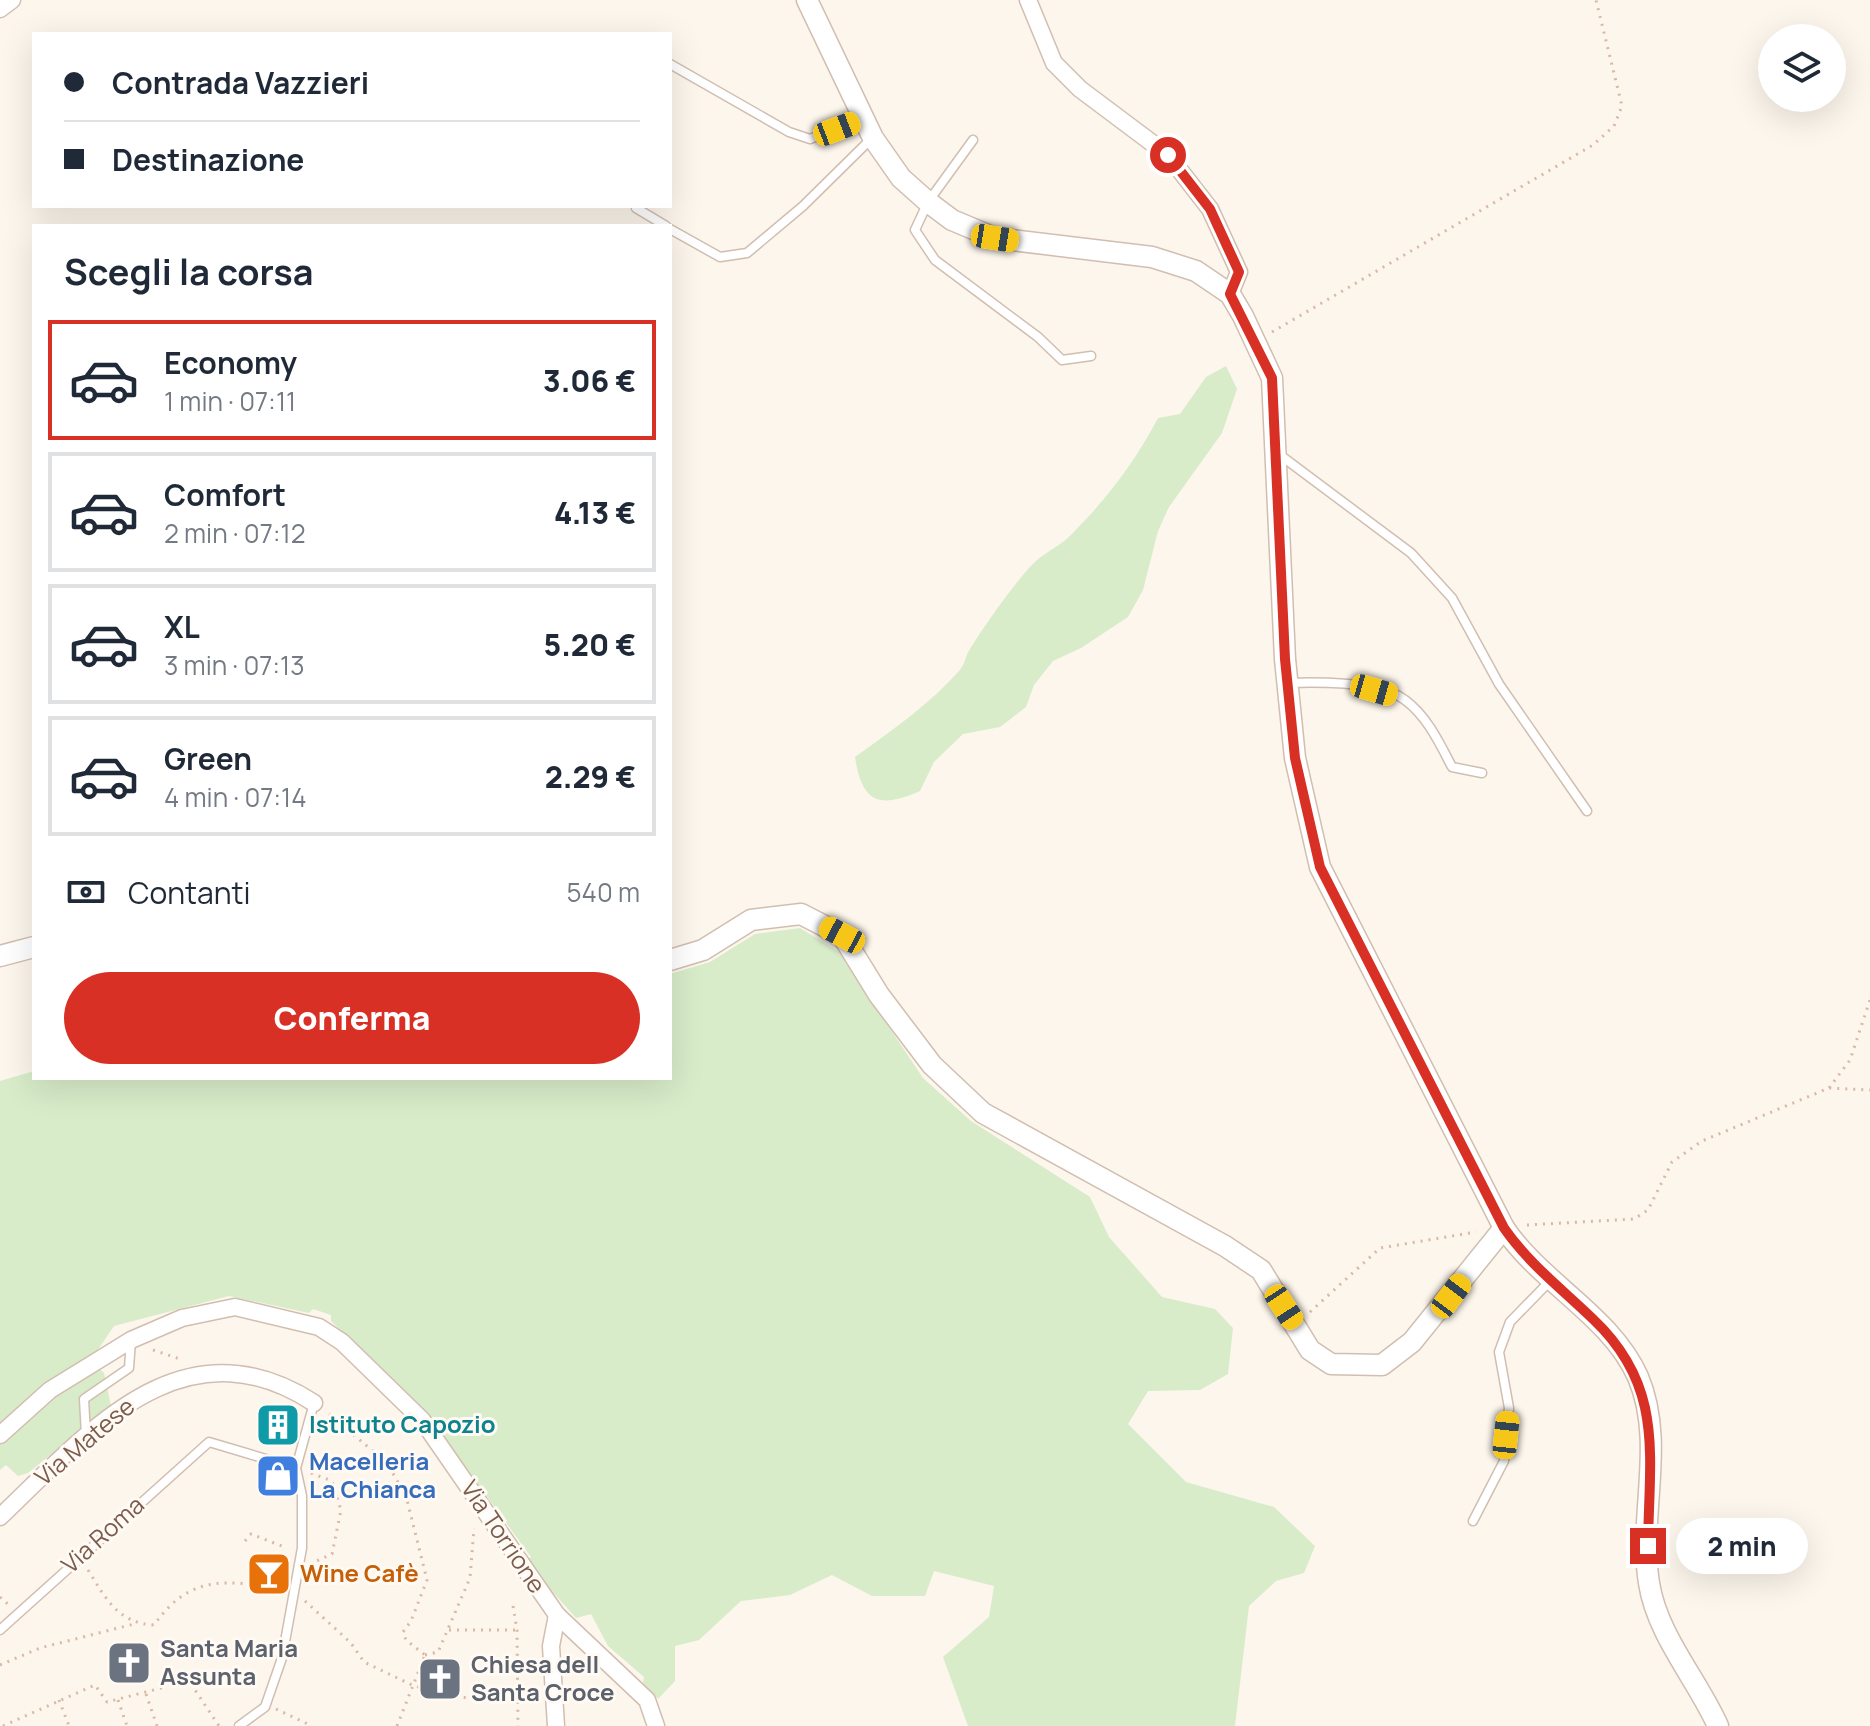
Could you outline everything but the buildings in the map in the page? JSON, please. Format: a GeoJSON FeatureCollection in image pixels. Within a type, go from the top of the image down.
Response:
{"type":"FeatureCollection","features":[{"type":"Feature","properties":{"kind":"street"},"geometry":{"type":"LineString","coordinates":[[0,9],[12,0]]}},
{"type":"Feature","properties":{"kind":"street"},"geometry":{"type":"LineString","coordinates":[[807,0],[873,138],[901,178],[952,220],[995,238],[1152,257],[1196,271],[1230,294],[1272,378],[1287,683],[1295,758],[1320,867],[1504,1228],[1525,1257],[1606,1332],[1638,1378],[1650,1429],[1651,1594],[1718,1726]]}},
{"type":"Feature","properties":{"kind":"street"},"geometry":{"type":"LineString","coordinates":[[1028,0],[1054,63],[1080,89],[1168,155],[1210,209],[1239,272],[1230,294]]}},
{"type":"Feature","properties":{"kind":"street"},"geometry":{"type":"LineString","coordinates":[[672,959],[703,950],[751,920],[801,914],[842,935],[879,995],[932,1065],[983,1113],[1225,1246],[1261,1270],[1310,1350],[1331,1364],[1382,1365],[1412,1342],[1504,1228]]}},
{"type":"Feature","properties":{"kind":"street"},"geometry":{"type":"LineString","coordinates":[[0,956],[32,948]]}},
{"type":"Feature","properties":{"kind":"street","name":"Via Torrione"},"geometry":{"type":"LineString","coordinates":[[0,1435],[50,1390],[131,1340],[182,1318],[230,1307],[261,1311],[319,1327],[342,1342],[422,1420],[557,1615],[647,1700],[656,1726]]}},
{"type":"Feature","properties":{"kind":"street","name":"Via Matese"},"geometry":{"type":"LineString","coordinates":[[0,1517],[86,1435],[144,1393],[192,1375],[249,1374],[278,1383],[314,1403]]}},
{"type":"Feature","properties":{"kind":"street"},"geometry":{"type":"LineString","coordinates":[[556,1726],[551,1646],[557,1615]]}},
{"type":"Feature","properties":{"kind":"lane"},"geometry":{"type":"LineString","coordinates":[[672,65],[789,132],[810,139],[863,119]]}},
{"type":"Feature","properties":{"kind":"lane"},"geometry":{"type":"LineString","coordinates":[[672,229],[720,257],[747,253],[803,206],[873,138]]}},
{"type":"Feature","properties":{"kind":"lane"},"geometry":{"type":"LineString","coordinates":[[973,140],[928,202],[915,230],[935,260],[1038,337],[1062,360],[1091,356]]}},
{"type":"Feature","properties":{"kind":"lane"},"geometry":{"type":"LineString","coordinates":[[636,208],[663,224]]}},
{"type":"Feature","properties":{"kind":"lane"},"geometry":{"type":"LineString","coordinates":[[1276,452],[1411,553],[1452,598],[1499,684],[1587,811]]}},
{"type":"Feature","properties":{"kind":"lane"},"geometry":{"type":"LineString","coordinates":[[1287,683],[1345,682],[1404,698],[1435,733],[1452,767],[1482,773]]}},
{"type":"Feature","properties":{"kind":"lane"},"geometry":{"type":"LineString","coordinates":[[1473,1521],[1504,1461],[1509,1408],[1499,1352],[1510,1322],[1550,1281]]}},
{"type":"Feature","properties":{"kind":"lane"},"geometry":{"type":"LineString","coordinates":[[86,1435],[84,1399],[129,1368],[131,1340]]}},
{"type":"Feature","properties":{"kind":"lane"},"geometry":{"type":"LineString","coordinates":[[239,1726],[265,1707],[282,1658],[302,1548],[302,1496],[296,1468],[314,1403]]}},
{"type":"Feature","properties":{"kind":"lane","name":"Via Roma"},"geometry":{"type":"LineString","coordinates":[[0,1630],[209,1442],[296,1468]]}},
{"type":"Feature","properties":{"kind":"path"},"geometry":{"type":"LineString","coordinates":[[1255,342],[1593,145],[1614,126],[1622,106],[1596,0]]}},
{"type":"Feature","properties":{"kind":"path"},"geometry":{"type":"LineString","coordinates":[[1829,1088],[1850,1060],[1870,1000]]}},
{"type":"Feature","properties":{"kind":"path"},"geometry":{"type":"LineString","coordinates":[[1296,1325],[1380,1248],[1504,1228],[1634,1219],[1648,1210],[1672,1162],[1702,1141],[1829,1088],[1870,1090]]}},
{"type":"Feature","properties":{"kind":"path"},"geometry":{"type":"LineString","coordinates":[[314,1403],[355,1432],[387,1463],[406,1496],[427,1580],[411,1621],[403,1632],[406,1640],[425,1655]]}},
{"type":"Feature","properties":{"kind":"path"},"geometry":{"type":"LineString","coordinates":[[296,1468],[332,1481],[341,1510],[332,1554],[297,1570]]}},
{"type":"Feature","properties":{"kind":"path"},"geometry":{"type":"LineString","coordinates":[[425,1655],[438,1652],[470,1578],[477,1497]]}},
{"type":"Feature","properties":{"kind":"path"},"geometry":{"type":"LineString","coordinates":[[245,1541],[251,1534],[279,1545]]}},
{"type":"Feature","properties":{"kind":"path"},"geometry":{"type":"LineString","coordinates":[[80,1556],[106,1599],[134,1624]]}},
{"type":"Feature","properties":{"kind":"path"},"geometry":{"type":"LineString","coordinates":[[0,1665],[40,1648],[134,1624],[154,1625],[166,1608],[210,1581],[269,1587]]}},
{"type":"Feature","properties":{"kind":"path"},"geometry":{"type":"LineString","coordinates":[[294,1590],[351,1643],[364,1662],[412,1685],[447,1696],[519,1702]]}},
{"type":"Feature","properties":{"kind":"path"},"geometry":{"type":"LineString","coordinates":[[513,1606],[517,1630],[518,1726]]}},
{"type":"Feature","properties":{"kind":"path"},"geometry":{"type":"LineString","coordinates":[[449,1630],[517,1630]]}},
{"type":"Feature","properties":{"kind":"path"},"geometry":{"type":"LineString","coordinates":[[397,1726],[425,1655]]}},
{"type":"Feature","properties":{"kind":"path"},"geometry":{"type":"LineString","coordinates":[[191,1684],[219,1726]]}},
{"type":"Feature","properties":{"kind":"path"},"geometry":{"type":"LineString","coordinates":[[3,1726],[95,1685],[107,1702],[165,1687]]}},
{"type":"Feature","properties":{"kind":"path"},"geometry":{"type":"LineString","coordinates":[[146,1694],[157,1726]]}},
{"type":"Feature","properties":{"kind":"path"},"geometry":{"type":"LineString","coordinates":[[59,1700],[69,1726]]}},
{"type":"Feature","properties":{"kind":"path"},"geometry":{"type":"LineString","coordinates":[[118,1700],[127,1726]]}},
{"type":"Feature","properties":{"kind":"path"},"geometry":{"type":"LineString","coordinates":[[265,1707],[284,1710],[312,1726]]}},
{"type":"Feature","properties":{"kind":"green space"},"geometry":{"type":"Polygon","coordinates":[[[1226,366],[1237,389],[1222,433],[1169,507],[1158,531],[1143,590],[1128,617],[1081,648],[1053,661],[1034,685],[1026,707],[1000,727],[963,734],[934,762],[920,791],[894,800],[875,798],[868,793],[862,784],[855,757],[910,717],[948,683],[961,669],[976,640],[1028,569],[1071,535],[1097,507],[1129,466],[1158,418],[1180,414],[1206,377],[1226,366]]]}},
{"type":"Feature","properties":{"kind":"green space"},"geometry":{"type":"Polygon","coordinates":[[[800,928],[839,952],[923,1078],[971,1121],[1090,1197],[1109,1237],[1162,1297],[1215,1309],[1233,1328],[1228,1374],[1200,1390],[1148,1391],[1128,1424],[1186,1482],[1274,1507],[1315,1546],[1304,1573],[1276,1581],[1249,1606],[1235,1726],[968,1726],[943,1657],[989,1617],[994,1586],[934,1571],[925,1596],[872,1596],[832,1575],[790,1595],[741,1601],[699,1640],[675,1646],[675,1681],[658,1699],[643,1683],[644,1677],[608,1646],[591,1614],[576,1618],[525,1561],[531,1557],[427,1414],[331,1321],[331,1315],[313,1309],[309,1313],[229,1296],[114,1326],[91,1360],[104,1373],[111,1406],[28,1473],[18,1476],[6,1465],[0,1470],[0,1081],[32,1072],[32,1080],[672,1080],[672,973],[710,962],[755,934],[800,928]]]}},
{"type":"Feature","properties":{"kind":"place","name":"Istituto Capozio"},"geometry":{"type":"Point","coordinates":[278,1425]}},
{"type":"Feature","properties":{"kind":"place","name":"Macelleria La Chianca"},"geometry":{"type":"Point","coordinates":[278,1476]}},
{"type":"Feature","properties":{"kind":"place","name":"Wine Cafè"},"geometry":{"type":"Point","coordinates":[269,1574]}},
{"type":"Feature","properties":{"kind":"place","name":"Santa Maria Assunta"},"geometry":{"type":"Point","coordinates":[129,1663]}},
{"type":"Feature","properties":{"kind":"place","name":"Chiesa dell Santa Croce"},"geometry":{"type":"Point","coordinates":[440,1679]}},
{"type":"Feature","properties":{"kind":"route"},"geometry":{"type":"LineString","coordinates":[[1168,155],[1210,209],[1239,272],[1230,294],[1272,378],[1285,659],[1295,758],[1320,867],[1504,1228],[1525,1257],[1619,1347],[1638,1378],[1650,1429],[1648,1546]]}}]}
